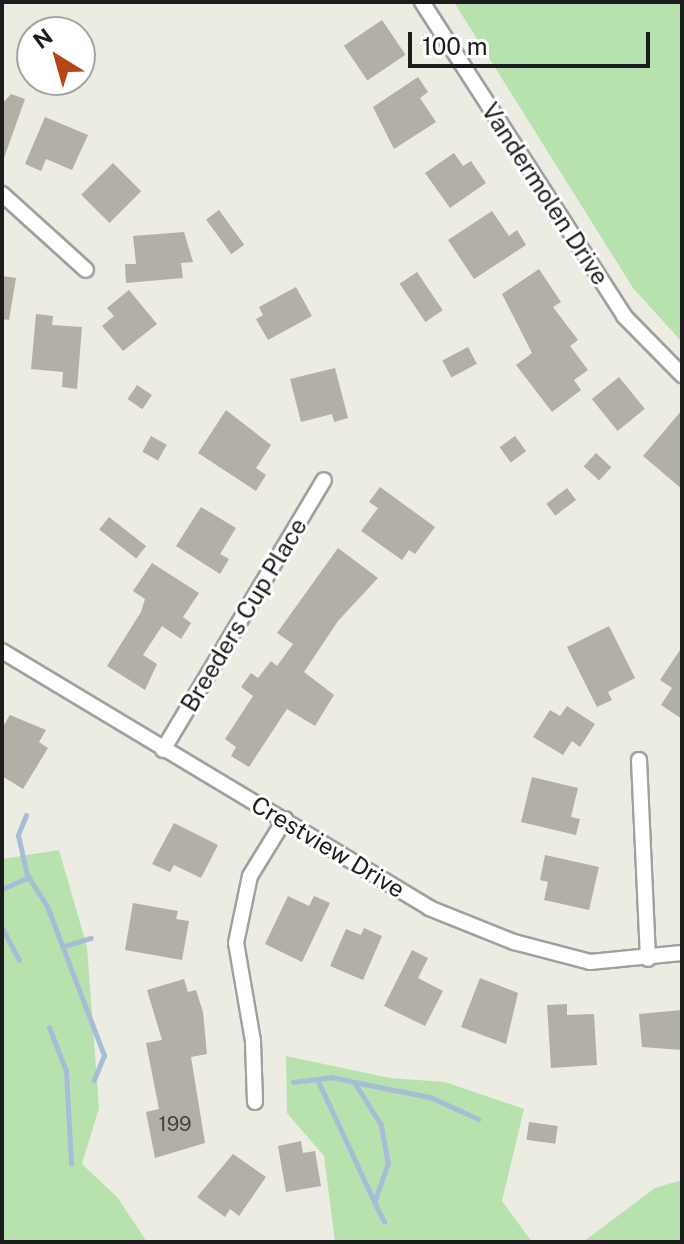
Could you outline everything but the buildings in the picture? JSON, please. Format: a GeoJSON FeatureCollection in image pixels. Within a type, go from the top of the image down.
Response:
{"type":"FeatureCollection","features":[{"type":"Feature","properties":{"kind":"street","name":"Vandermolen Drive"},"geometry":{"type":"LineString","coordinates":[[422,2],[624,316],[682,375]]}},
{"type":"Feature","properties":{"kind":"street"},"geometry":{"type":"LineString","coordinates":[[2,194],[86,270]]}},
{"type":"Feature","properties":{"kind":"street","name":"Breeders Cup Place"},"geometry":{"type":"LineString","coordinates":[[163,750],[324,480]]}},
{"type":"Feature","properties":{"kind":"street","name":"Crestview Drive"},"geometry":{"type":"LineString","coordinates":[[2,651],[415,900],[514,942],[590,962],[648,959],[682,953]]}},
{"type":"Feature","properties":{"kind":"street"},"geometry":{"type":"LineString","coordinates":[[639,760],[648,959]]}},
{"type":"Feature","properties":{"kind":"street"},"geometry":{"type":"LineString","coordinates":[[255,1102],[253,1041],[236,943],[250,876],[285,819]]}},
{"type":"Feature","properties":{"kind":"green space"},"geometry":{"type":"Polygon","coordinates":[[[454,2],[682,2],[682,342],[633,288],[454,2]]]}},
{"type":"Feature","properties":{"kind":"green space"},"geometry":{"type":"Polygon","coordinates":[[[59,850],[87,947],[99,1108],[82,1164],[117,1197],[147,1242],[2,1242],[2,859],[59,850]]]}},
{"type":"Feature","properties":{"kind":"green space"},"geometry":{"type":"Polygon","coordinates":[[[286,1056],[390,1078],[445,1082],[524,1109],[502,1201],[532,1242],[335,1242],[324,1156],[287,1113],[286,1056]]]}},
{"type":"Feature","properties":{"kind":"green space"},"geometry":{"type":"Polygon","coordinates":[[[682,1180],[682,1242],[583,1242],[655,1188],[682,1180]]]}},
{"type":"Feature","properties":{"kind":"waterway"},"geometry":{"type":"LineString","coordinates":[[26,815],[18,835],[27,875],[47,906],[104,1055],[94,1080]]}},
{"type":"Feature","properties":{"kind":"waterway"},"geometry":{"type":"LineString","coordinates":[[2,889],[29,877]]}},
{"type":"Feature","properties":{"kind":"waterway"},"geometry":{"type":"LineString","coordinates":[[2,928],[19,960]]}},
{"type":"Feature","properties":{"kind":"waterway"},"geometry":{"type":"LineString","coordinates":[[64,946],[91,938]]}},
{"type":"Feature","properties":{"kind":"waterway"},"geometry":{"type":"LineString","coordinates":[[49,1027],[66,1071],[71,1164]]}},
{"type":"Feature","properties":{"kind":"waterway"},"geometry":{"type":"LineString","coordinates":[[293,1082],[332,1077],[354,1082],[381,1125],[388,1163],[374,1202],[384,1222]]}},
{"type":"Feature","properties":{"kind":"waterway"},"geometry":{"type":"LineString","coordinates":[[317,1079],[374,1201]]}},
{"type":"Feature","properties":{"kind":"waterway"},"geometry":{"type":"LineString","coordinates":[[354,1082],[430,1097],[478,1119]]}}]}
